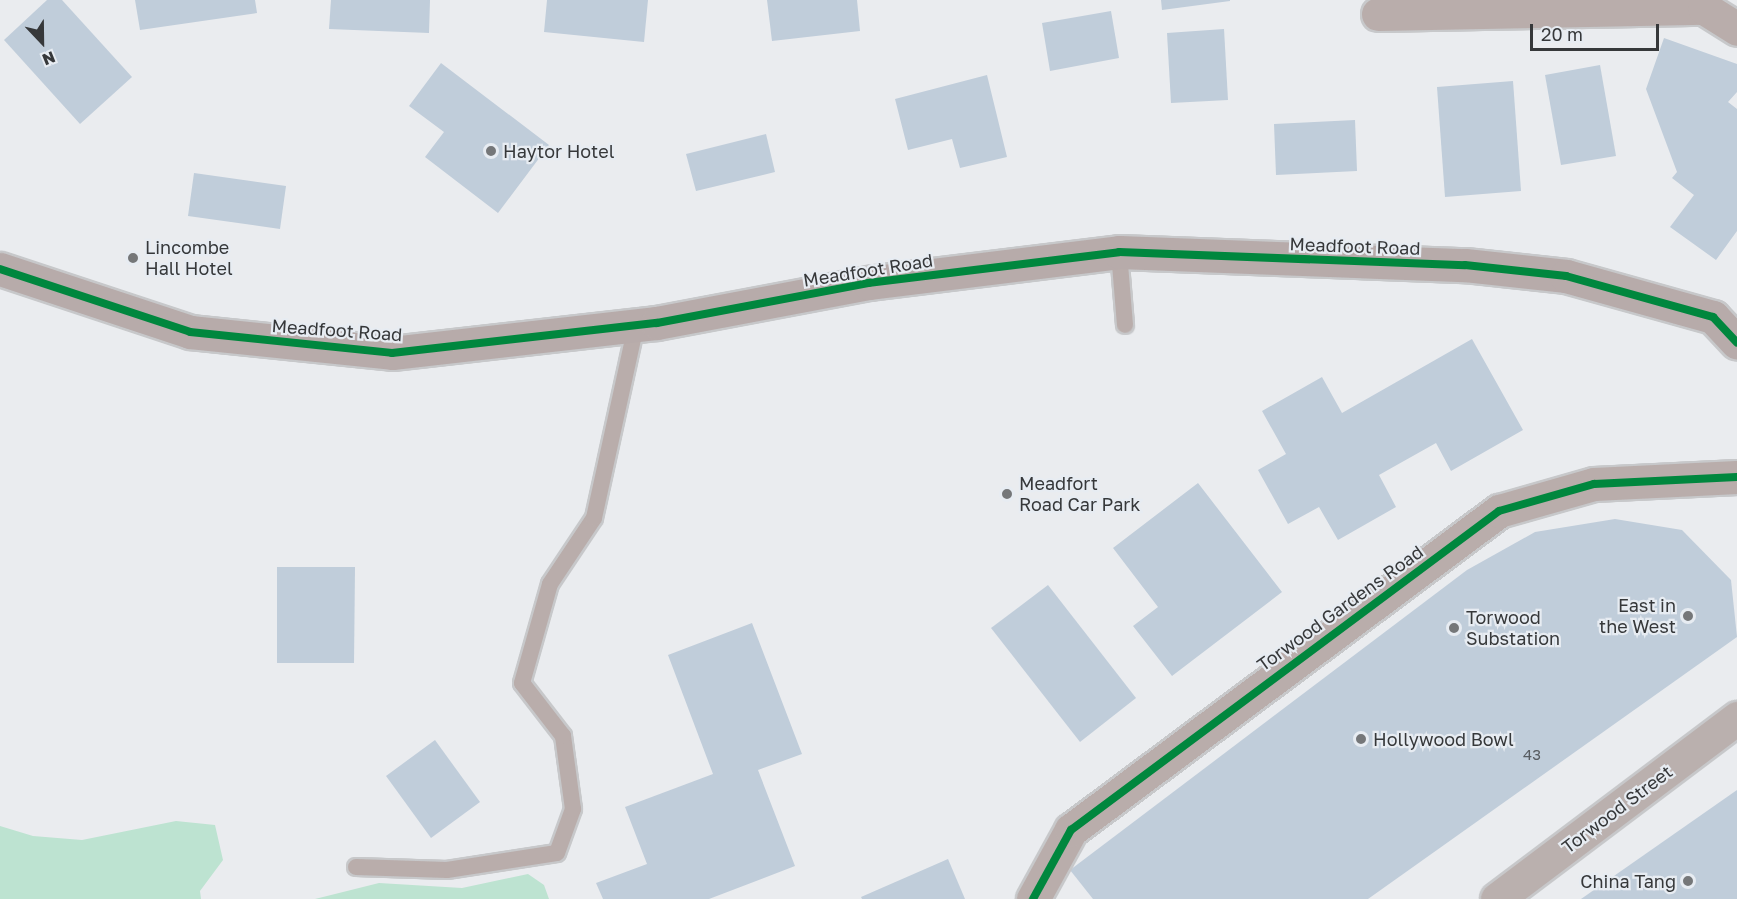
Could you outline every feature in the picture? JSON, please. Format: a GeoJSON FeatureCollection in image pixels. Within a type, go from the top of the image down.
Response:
{"type":"FeatureCollection","features":[{"type":"Feature","properties":{"kind":"main road","name":"Torwood Street"},"geometry":{"type":"LineString","coordinates":[[1497,899],[1737,718]]}},
{"type":"Feature","properties":{"kind":"street"},"geometry":{"type":"LineString","coordinates":[[1378,14],[1704,8],[1737,29]]}},
{"type":"Feature","properties":{"kind":"street","name":"Meadfoot Road"},"geometry":{"type":"LineString","coordinates":[[0,269],[190,333],[392,353],[636,325],[868,283],[1119,252],[1465,265],[1566,276],[1713,316],[1737,344]]}},
{"type":"Feature","properties":{"kind":"street","name":"Torwood Gardens Road"},"geometry":{"type":"LineString","coordinates":[[1033,899],[1071,830],[1198,730],[1499,511],[1594,484],[1737,477]]}},
{"type":"Feature","properties":{"kind":"lane"},"geometry":{"type":"LineString","coordinates":[[1119,252],[1125,325]]}},
{"type":"Feature","properties":{"kind":"lane"},"geometry":{"type":"LineString","coordinates":[[356,867],[447,870],[557,853],[573,809],[563,736],[522,683],[550,584],[594,518],[636,325]]}},
{"type":"Feature","properties":{"kind":"green space"},"geometry":{"type":"Polygon","coordinates":[[[176,821],[215,825],[223,860],[200,891],[201,899],[0,899],[0,826],[33,836],[82,840],[176,821]]]}},
{"type":"Feature","properties":{"kind":"green space"},"geometry":{"type":"Polygon","coordinates":[[[528,874],[544,885],[549,899],[315,899],[379,883],[462,888],[528,874]]]}},
{"type":"Feature","properties":{"kind":"building"},"geometry":{"type":"Polygon","coordinates":[[[47,0],[62,0],[132,77],[80,124],[4,40],[47,0]]]}},
{"type":"Feature","properties":{"kind":"building"},"geometry":{"type":"Polygon","coordinates":[[[135,0],[255,0],[257,13],[140,30],[135,0]]]}},
{"type":"Feature","properties":{"kind":"building"},"geometry":{"type":"Polygon","coordinates":[[[331,0],[430,0],[429,33],[329,29],[331,0]]]}},
{"type":"Feature","properties":{"kind":"building"},"geometry":{"type":"Polygon","coordinates":[[[547,0],[648,0],[644,42],[544,32],[547,0]]]}},
{"type":"Feature","properties":{"kind":"building"},"geometry":{"type":"Polygon","coordinates":[[[767,0],[857,0],[860,31],[772,41],[767,0]]]}},
{"type":"Feature","properties":{"kind":"building"},"geometry":{"type":"Polygon","coordinates":[[[1161,0],[1230,0],[1230,1],[1162,10],[1161,0]]]}},
{"type":"Feature","properties":{"kind":"building"},"geometry":{"type":"Polygon","coordinates":[[[1111,11],[1119,58],[1050,71],[1042,23],[1111,11]]]}},
{"type":"Feature","properties":{"kind":"building"},"geometry":{"type":"Polygon","coordinates":[[[1224,29],[1228,100],[1171,103],[1167,33],[1224,29]]]}},
{"type":"Feature","properties":{"kind":"building"},"geometry":{"type":"Polygon","coordinates":[[[1664,38],[1737,64],[1737,92],[1728,102],[1737,109],[1737,231],[1716,260],[1670,227],[1694,195],[1672,178],[1677,172],[1646,89],[1664,38]]]}},
{"type":"Feature","properties":{"kind":"building"},"geometry":{"type":"Polygon","coordinates":[[[441,63],[549,145],[498,213],[425,157],[444,132],[409,106],[441,63]]]}},
{"type":"Feature","properties":{"kind":"building"},"geometry":{"type":"Polygon","coordinates":[[[1600,65],[1616,156],[1561,165],[1545,75],[1600,65]]]}},
{"type":"Feature","properties":{"kind":"building"},"geometry":{"type":"Polygon","coordinates":[[[987,75],[1007,157],[960,168],[952,139],[908,150],[895,99],[987,75]]]}},
{"type":"Feature","properties":{"kind":"building"},"geometry":{"type":"Polygon","coordinates":[[[1513,81],[1521,191],[1445,197],[1437,87],[1513,81]]]}},
{"type":"Feature","properties":{"kind":"building"},"geometry":{"type":"Polygon","coordinates":[[[1355,120],[1357,171],[1276,175],[1274,124],[1355,120]]]}},
{"type":"Feature","properties":{"kind":"building"},"geometry":{"type":"Polygon","coordinates":[[[766,134],[775,172],[696,191],[686,154],[766,134]]]}},
{"type":"Feature","properties":{"kind":"building"},"geometry":{"type":"Polygon","coordinates":[[[194,173],[286,186],[280,229],[188,216],[194,173]]]}},
{"type":"Feature","properties":{"kind":"building"},"geometry":{"type":"Polygon","coordinates":[[[1472,339],[1523,430],[1451,471],[1436,443],[1379,475],[1396,507],[1338,540],[1319,507],[1288,524],[1258,470],[1286,454],[1262,411],[1322,377],[1342,413],[1472,339]]]}},
{"type":"Feature","properties":{"kind":"building"},"geometry":{"type":"Polygon","coordinates":[[[1198,483],[1282,592],[1172,676],[1133,626],[1158,607],[1113,548],[1198,483]]]}},
{"type":"Feature","properties":{"kind":"building"},"geometry":{"type":"Polygon","coordinates":[[[1615,519],[1682,530],[1731,580],[1737,637],[1368,899],[1093,899],[1070,870],[1467,570],[1535,532],[1615,519]]]}},
{"type":"Feature","properties":{"kind":"building"},"geometry":{"type":"Polygon","coordinates":[[[277,567],[355,567],[354,663],[277,663],[277,567]]]}},
{"type":"Feature","properties":{"kind":"building"},"geometry":{"type":"Polygon","coordinates":[[[1048,585],[1136,698],[1080,742],[991,628],[1048,585]]]}},
{"type":"Feature","properties":{"kind":"building"},"geometry":{"type":"Polygon","coordinates":[[[752,623],[802,754],[758,770],[795,866],[709,899],[603,899],[596,883],[647,864],[625,807],[713,774],[668,655],[752,623]]]}},
{"type":"Feature","properties":{"kind":"building"},"geometry":{"type":"Polygon","coordinates":[[[435,740],[480,802],[431,838],[386,776],[435,740]]]}},
{"type":"Feature","properties":{"kind":"building"},"geometry":{"type":"Polygon","coordinates":[[[1737,790],[1737,899],[1581,899],[1737,790]]]}},
{"type":"Feature","properties":{"kind":"building"},"geometry":{"type":"Polygon","coordinates":[[[948,859],[965,899],[862,899],[861,897],[948,859]]]}},
{"type":"Feature","properties":{"kind":"cycle path"},"geometry":{"type":"LineString","coordinates":[[0,269],[190,332],[392,353],[657,323],[868,283],[1119,252],[1465,265],[1566,276],[1713,317],[1737,343]]}},
{"type":"Feature","properties":{"kind":"cycle path"},"geometry":{"type":"LineString","coordinates":[[1033,899],[1071,830],[1499,511],[1594,484],[1737,477]]}},
{"type":"Feature","properties":{"kind":"place","name":"Haytor Hotel"},"geometry":{"type":"Point","coordinates":[491,151]}},
{"type":"Feature","properties":{"kind":"place","name":"Lincombe Hall Hotel"},"geometry":{"type":"Point","coordinates":[133,258]}},
{"type":"Feature","properties":{"kind":"place","name":"Meadfort Road Car Park"},"geometry":{"type":"Point","coordinates":[1007,494]}},
{"type":"Feature","properties":{"kind":"place","name":"East in the West"},"geometry":{"type":"Point","coordinates":[1688,616]}},
{"type":"Feature","properties":{"kind":"place","name":"Torwood Substation"},"geometry":{"type":"Point","coordinates":[1454,628]}},
{"type":"Feature","properties":{"kind":"place","name":"Hollywood Bowl"},"geometry":{"type":"Point","coordinates":[1361,739]}},
{"type":"Feature","properties":{"kind":"place","name":"China Tang"},"geometry":{"type":"Point","coordinates":[1688,881]}}]}
